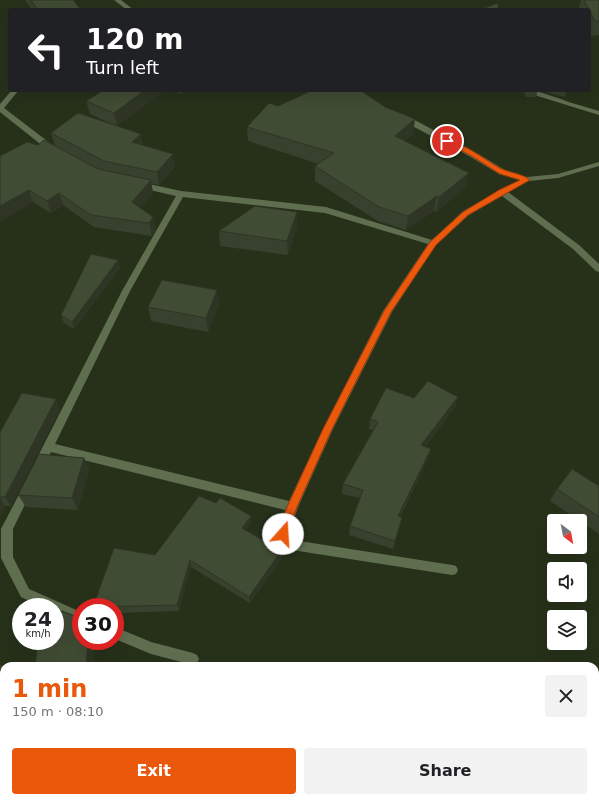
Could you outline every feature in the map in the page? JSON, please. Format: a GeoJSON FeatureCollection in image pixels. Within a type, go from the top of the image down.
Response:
{"type":"FeatureCollection","features":[{"type":"Feature","properties":{"kind":"street"},"geometry":{"type":"LineString","coordinates":[[116,0],[128,8]]}},
{"type":"Feature","properties":{"kind":"street"},"geometry":{"type":"LineString","coordinates":[[14,92],[0,108],[52,150],[59,153]]}},
{"type":"Feature","properties":{"kind":"street"},"geometry":{"type":"LineString","coordinates":[[530,92],[599,113]]}},
{"type":"Feature","properties":{"kind":"street"},"geometry":{"type":"LineString","coordinates":[[400,116],[472,154],[502,172],[527,180]]}},
{"type":"Feature","properties":{"kind":"street"},"geometry":{"type":"LineString","coordinates":[[452,570],[292,545],[286,542],[283,534],[292,507],[328,429],[388,311],[433,243],[466,213],[502,192],[527,180],[558,176],[599,164]]}},
{"type":"Feature","properties":{"kind":"street"},"geometry":{"type":"LineString","coordinates":[[128,183],[182,194],[326,210],[433,243]]}},
{"type":"Feature","properties":{"kind":"street"},"geometry":{"type":"LineString","coordinates":[[502,192],[576,247],[599,269]]}},
{"type":"Feature","properties":{"kind":"street"},"geometry":{"type":"LineString","coordinates":[[36,598],[25,593],[7,558],[7,529],[126,291],[182,194]]}},
{"type":"Feature","properties":{"kind":"street"},"geometry":{"type":"LineString","coordinates":[[48,447],[292,507]]}},
{"type":"Feature","properties":{"kind":"street"},"geometry":{"type":"LineString","coordinates":[[124,637],[151,648],[193,660]]}},
{"type":"Feature","properties":{"kind":"building"},"geometry":{"type":"Polygon","coordinates":[[[31,0],[73,0],[79,8],[37,8],[31,0]]]}},
{"type":"Feature","properties":{"kind":"building"},"geometry":{"type":"Polygon","coordinates":[[[584,0],[599,0],[599,21],[595,21],[591,13],[591,8],[588,8],[584,0]]]}},
{"type":"Feature","properties":{"kind":"building"},"geometry":{"type":"Polygon","coordinates":[[[498,3],[498,8],[484,8],[498,3]]]}},
{"type":"Feature","properties":{"kind":"building"},"geometry":{"type":"Polygon","coordinates":[[[101,92],[142,92],[114,113],[86,101],[101,92]]]}},
{"type":"Feature","properties":{"kind":"building"},"geometry":{"type":"Polygon","coordinates":[[[309,92],[363,92],[385,107],[415,119],[395,136],[469,173],[439,197],[437,196],[408,216],[379,207],[315,166],[334,153],[247,127],[269,103],[278,106],[309,92]]]}},
{"type":"Feature","properties":{"kind":"building"},"geometry":{"type":"Polygon","coordinates":[[[78,113],[141,134],[132,142],[173,154],[157,172],[104,161],[51,133],[78,113]]]}},
{"type":"Feature","properties":{"kind":"building"},"geometry":{"type":"Polygon","coordinates":[[[44,140],[98,169],[151,180],[132,202],[153,217],[149,223],[91,215],[59,193],[47,201],[29,190],[0,206],[0,156],[27,142],[38,145],[44,140]]]}},
{"type":"Feature","properties":{"kind":"building"},"geometry":{"type":"Polygon","coordinates":[[[255,206],[297,212],[287,241],[219,231],[255,206]]]}},
{"type":"Feature","properties":{"kind":"building"},"geometry":{"type":"Polygon","coordinates":[[[91,254],[118,260],[72,322],[61,315],[91,254]]]}},
{"type":"Feature","properties":{"kind":"building"},"geometry":{"type":"Polygon","coordinates":[[[162,280],[217,290],[206,318],[148,307],[162,280]]]}},
{"type":"Feature","properties":{"kind":"building"},"geometry":{"type":"Polygon","coordinates":[[[428,381],[458,397],[421,445],[431,449],[398,516],[402,518],[395,541],[350,526],[363,490],[343,484],[378,422],[370,419],[386,388],[414,398],[428,381]]]}},
{"type":"Feature","properties":{"kind":"building"},"geometry":{"type":"Polygon","coordinates":[[[22,393],[56,399],[5,497],[0,497],[0,432],[22,393]]]}},
{"type":"Feature","properties":{"kind":"building"},"geometry":{"type":"Polygon","coordinates":[[[39,454],[84,458],[72,498],[18,495],[39,454]]]}},
{"type":"Feature","properties":{"kind":"building"},"geometry":{"type":"Polygon","coordinates":[[[572,469],[599,486],[599,517],[557,489],[572,469]]]}},
{"type":"Feature","properties":{"kind":"building"},"geometry":{"type":"Polygon","coordinates":[[[199,496],[216,503],[220,498],[251,516],[242,528],[281,551],[249,597],[190,560],[177,605],[124,606],[124,598],[96,598],[114,548],[155,555],[199,496]]]}},
{"type":"Feature","properties":{"kind":"building"},"geometry":{"type":"Polygon","coordinates":[[[64,612],[72,615],[72,650],[87,650],[86,662],[35,662],[37,650],[64,650],[64,612]]]}},
{"type":"Feature","properties":{"kind":"route"},"geometry":{"type":"LineString","coordinates":[[283,534],[292,507],[328,429],[388,311],[433,243],[466,213],[502,192],[527,180],[502,172],[447,141]]}}]}
